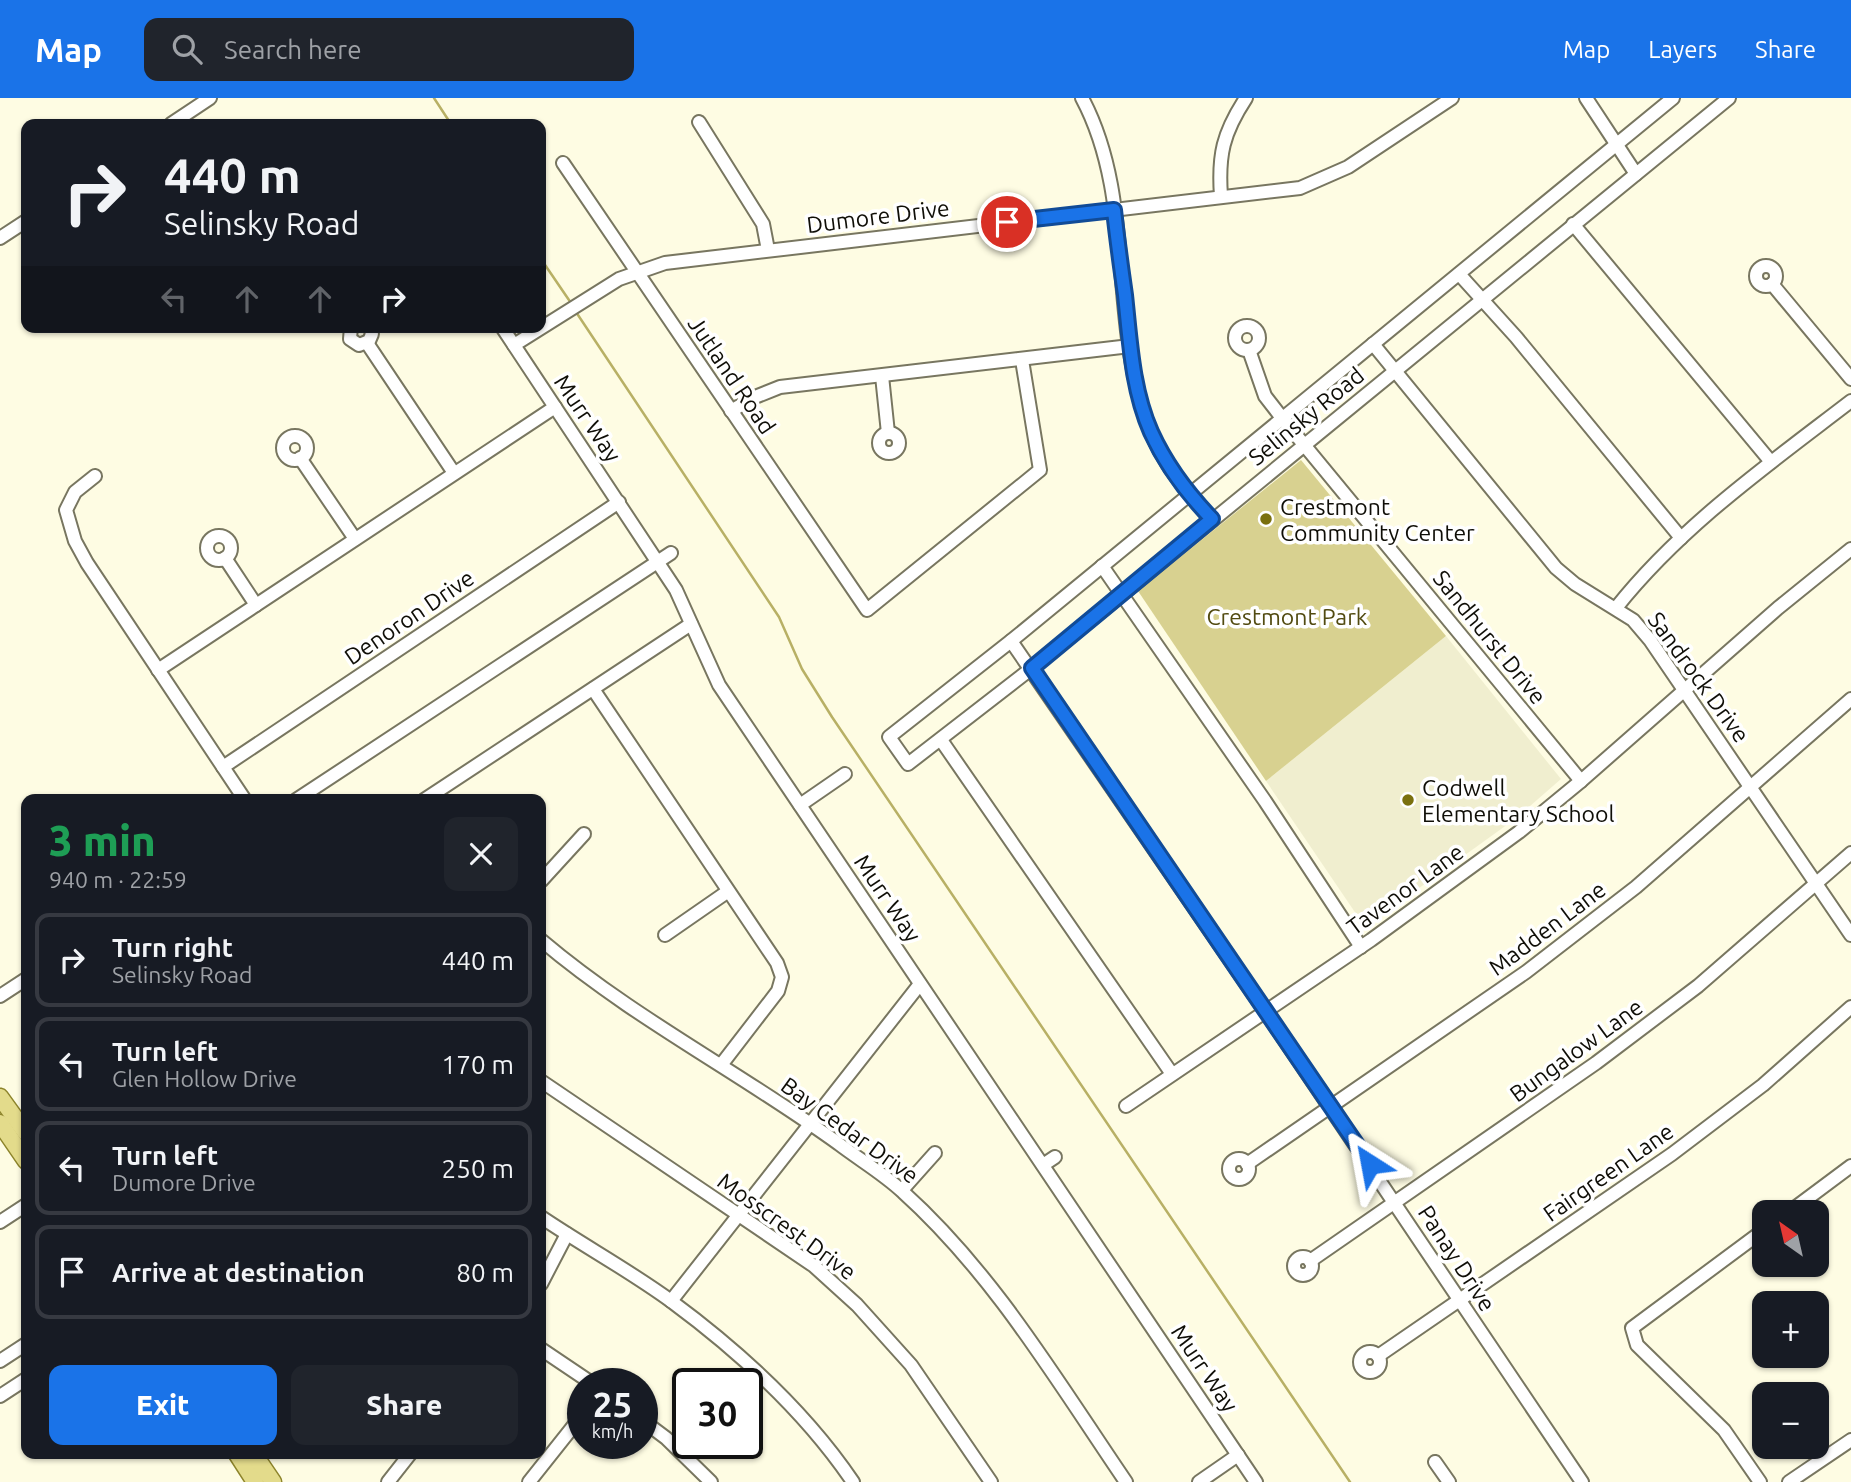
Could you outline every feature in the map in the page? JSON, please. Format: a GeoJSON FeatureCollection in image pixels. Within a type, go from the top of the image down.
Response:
{"type":"FeatureCollection","features":[{"type":"Feature","properties":{"kind":"main road"},"geometry":{"type":"LineString","coordinates":[[2,1105],[21,1127]]}},
{"type":"Feature","properties":{"kind":"main road"},"geometry":{"type":"LineString","coordinates":[[0,1123],[21,1154]]}},
{"type":"Feature","properties":{"kind":"main road"},"geometry":{"type":"LineString","coordinates":[[240,1459],[256,1482]]}},
{"type":"Feature","properties":{"kind":"main road"},"geometry":{"type":"LineString","coordinates":[[257,1459],[273,1482]]}},
{"type":"Feature","properties":{"kind":"street"},"geometry":{"type":"LineString","coordinates":[[178,119],[210,98]]}},
{"type":"Feature","properties":{"kind":"street"},"geometry":{"type":"LineString","coordinates":[[1082,98],[1095,123],[1106,154],[1137,391],[1150,430],[1170,469],[1188,494],[1212,519]]}},
{"type":"Feature","properties":{"kind":"street"},"geometry":{"type":"LineString","coordinates":[[1221,196],[1219,167],[1225,139],[1232,119],[1246,98]]}},
{"type":"Feature","properties":{"kind":"street","name":"Dumore Drive"},"geometry":{"type":"LineString","coordinates":[[546,324],[602,288],[636,271],[665,264],[1300,188],[1348,167],[1452,98]]}},
{"type":"Feature","properties":{"kind":"street"},"geometry":{"type":"LineString","coordinates":[[1586,98],[1636,174]]}},
{"type":"Feature","properties":{"kind":"street","name":"Selinsky Road"},"geometry":{"type":"LineString","coordinates":[[1674,98],[1012,641],[889,737],[908,765],[1032,668],[1729,98]]}},
{"type":"Feature","properties":{"kind":"street"},"geometry":{"type":"LineString","coordinates":[[699,122],[763,224],[768,250]]}},
{"type":"Feature","properties":{"kind":"street","name":"Jutland Road"},"geometry":{"type":"LineString","coordinates":[[563,163],[867,610],[1040,470],[1022,360]]}},
{"type":"Feature","properties":{"kind":"street"},"geometry":{"type":"LineString","coordinates":[[0,238],[21,224]]}},
{"type":"Feature","properties":{"kind":"street"},"geometry":{"type":"LineString","coordinates":[[1573,224],[1771,462]]}},
{"type":"Feature","properties":{"kind":"street"},"geometry":{"type":"LineString","coordinates":[[1459,274],[1517,337],[1681,538]]}},
{"type":"Feature","properties":{"kind":"street"},"geometry":{"type":"LineString","coordinates":[[1772,285],[1851,379]]}},
{"type":"Feature","properties":{"kind":"street"},"geometry":{"type":"LineString","coordinates":[[350,333],[352,342],[359,345],[366,343],[371,333]]}},
{"type":"Feature","properties":{"kind":"street","name":"Murr Way"},"geometry":{"type":"LineString","coordinates":[[506,333],[676,590],[719,685],[1256,1482]]}},
{"type":"Feature","properties":{"kind":"street","name":"Dumore Drive"},"geometry":{"type":"LineString","coordinates":[[514,345],[532,333]]}},
{"type":"Feature","properties":{"kind":"street"},"geometry":{"type":"LineString","coordinates":[[366,343],[454,473]]}},
{"type":"Feature","properties":{"kind":"street","name":"Sandrock Drive"},"geometry":{"type":"LineString","coordinates":[[1373,344],[1556,568],[1575,584],[1633,620],[1650,640],[1851,935]]}},
{"type":"Feature","properties":{"kind":"street"},"geometry":{"type":"LineString","coordinates":[[731,411],[780,387],[1130,346]]}},
{"type":"Feature","properties":{"kind":"street","name":"Sandhurst Drive"},"geometry":{"type":"LineString","coordinates":[[1249,349],[1265,396],[1581,781]]}},
{"type":"Feature","properties":{"kind":"street"},"geometry":{"type":"LineString","coordinates":[[882,376],[888,433]]}},
{"type":"Feature","properties":{"kind":"street"},"geometry":{"type":"LineString","coordinates":[[1616,608],[1643,573],[1681,538],[1771,462],[1851,401]]}},
{"type":"Feature","properties":{"kind":"street"},"geometry":{"type":"LineString","coordinates":[[158,670],[555,407]]}},
{"type":"Feature","properties":{"kind":"street"},"geometry":{"type":"LineString","coordinates":[[300,458],[355,539]]}},
{"type":"Feature","properties":{"kind":"street"},"geometry":{"type":"LineString","coordinates":[[95,476],[75,492],[66,510],[75,541],[241,794]]}},
{"type":"Feature","properties":{"kind":"street","name":"Denoron Drive"},"geometry":{"type":"LineString","coordinates":[[223,767],[619,502]]}},
{"type":"Feature","properties":{"kind":"street","name":"Tavenor Lane"},"geometry":{"type":"LineString","coordinates":[[1126,1106],[1361,947],[1519,832],[1851,549]]}},
{"type":"Feature","properties":{"kind":"street"},"geometry":{"type":"LineString","coordinates":[[305,794],[671,553]]}},
{"type":"Feature","properties":{"kind":"street"},"geometry":{"type":"LineString","coordinates":[[225,558],[256,605]]}},
{"type":"Feature","properties":{"kind":"street"},"geometry":{"type":"LineString","coordinates":[[1102,566],[1265,801],[1361,947]]}},
{"type":"Feature","properties":{"kind":"street"},"geometry":{"type":"LineString","coordinates":[[433,794],[691,624]]}},
{"type":"Feature","properties":{"kind":"street","name":"Panay Drive"},"geometry":{"type":"LineString","coordinates":[[1012,641],[1266,1011],[1582,1482]]}},
{"type":"Feature","properties":{"kind":"street"},"geometry":{"type":"LineString","coordinates":[[593,689],[777,963],[782,977],[778,991],[720,1065]]}},
{"type":"Feature","properties":{"kind":"street","name":"Madden Lane"},"geometry":{"type":"LineString","coordinates":[[1247,1164],[1527,972],[1636,887],[1851,699]]}},
{"type":"Feature","properties":{"kind":"street"},"geometry":{"type":"LineString","coordinates":[[941,740],[1172,1074]]}},
{"type":"Feature","properties":{"kind":"street"},"geometry":{"type":"LineString","coordinates":[[800,805],[845,774]]}},
{"type":"Feature","properties":{"kind":"street"},"geometry":{"type":"LineString","coordinates":[[546,876],[584,834]]}},
{"type":"Feature","properties":{"kind":"street","name":"Bungalow Lane"},"geometry":{"type":"LineString","coordinates":[[1310,1261],[1585,1071],[1647,1025],[1698,986],[1851,853]]}},
{"type":"Feature","properties":{"kind":"street"},"geometry":{"type":"LineString","coordinates":[[665,935],[727,892]]}},
{"type":"Feature","properties":{"kind":"street","name":"Bay Cedar Drive"},"geometry":{"type":"LineString","coordinates":[[546,944],[622,1003],[811,1124],[902,1190],[997,1294],[1126,1482]]}},
{"type":"Feature","properties":{"kind":"street"},"geometry":{"type":"LineString","coordinates":[[0,996],[21,982]]}},
{"type":"Feature","properties":{"kind":"street"},"geometry":{"type":"LineString","coordinates":[[671,1301],[920,984]]}},
{"type":"Feature","properties":{"kind":"street","name":"Fairgreen Lane"},"geometry":{"type":"LineString","coordinates":[[1378,1356],[1672,1154],[1763,1085],[1851,1007]]}},
{"type":"Feature","properties":{"kind":"street","name":"Mosscrest Drive"},"geometry":{"type":"LineString","coordinates":[[546,1084],[814,1266],[857,1305],[911,1365],[991,1482]]}},
{"type":"Feature","properties":{"kind":"street"},"geometry":{"type":"LineString","coordinates":[[902,1190],[935,1153]]}},
{"type":"Feature","properties":{"kind":"street"},"geometry":{"type":"LineString","coordinates":[[1043,1166],[1055,1157]]}},
{"type":"Feature","properties":{"kind":"street"},"geometry":{"type":"LineString","coordinates":[[1805,1200],[1851,1166]]}},
{"type":"Feature","properties":{"kind":"street"},"geometry":{"type":"LineString","coordinates":[[0,1222],[21,1208]]}},
{"type":"Feature","properties":{"kind":"street"},"geometry":{"type":"LineString","coordinates":[[546,1220],[671,1301],[738,1354],[793,1406],[818,1434],[853,1482]]}},
{"type":"Feature","properties":{"kind":"street"},"geometry":{"type":"LineString","coordinates":[[546,1274],[567,1234]]}},
{"type":"Feature","properties":{"kind":"street"},"geometry":{"type":"LineString","coordinates":[[1752,1239],[1632,1328],[1637,1345],[1724,1430],[1760,1482]]}},
{"type":"Feature","properties":{"kind":"street"},"geometry":{"type":"LineString","coordinates":[[0,1361],[21,1347]]}},
{"type":"Feature","properties":{"kind":"street"},"geometry":{"type":"LineString","coordinates":[[546,1352],[569,1368]]}},
{"type":"Feature","properties":{"kind":"street"},"geometry":{"type":"LineString","coordinates":[[0,1396],[21,1381]]}},
{"type":"Feature","properties":{"kind":"street"},"geometry":{"type":"LineString","coordinates":[[658,1432],[711,1482]]}},
{"type":"Feature","properties":{"kind":"street"},"geometry":{"type":"LineString","coordinates":[[529,1482],[567,1434]]}},
{"type":"Feature","properties":{"kind":"street"},"geometry":{"type":"LineString","coordinates":[[1790,1482],[1851,1440]]}},
{"type":"Feature","properties":{"kind":"street"},"geometry":{"type":"LineString","coordinates":[[1199,1482],[1238,1455]]}},
{"type":"Feature","properties":{"kind":"street"},"geometry":{"type":"LineString","coordinates":[[388,1482],[406,1459]]}},
{"type":"Feature","properties":{"kind":"street"},"geometry":{"type":"LineString","coordinates":[[1435,1462],[1449,1482]]}},
{"type":"Feature","properties":{"kind":"shaded area","name":"Codwell Elementary School"},"geometry":{"type":"Polygon","coordinates":[[[1446,636],[1561,779],[1515,819],[1365,927],[1266,781],[1446,636]]]}},
{"type":"Feature","properties":{"kind":"green space","name":"Crestmont Park"},"geometry":{"type":"Polygon","coordinates":[[[1301,460],[1446,636],[1266,781],[1138,591],[1301,460]]]}},
{"type":"Feature","properties":{"kind":"waterway"},"geometry":{"type":"LineString","coordinates":[[434,98],[448,119]]}},
{"type":"Feature","properties":{"kind":"waterway"},"geometry":{"type":"LineString","coordinates":[[546,266],[571,303]]}},
{"type":"Feature","properties":{"kind":"waterway"},"geometry":{"type":"LineString","coordinates":[[576,312],[779,617],[802,669],[832,717],[1350,1482]]}},
{"type":"Feature","properties":{"kind":"place","name":"Crestmont Community Center"},"geometry":{"type":"Point","coordinates":[1266,519]}},
{"type":"Feature","properties":{"kind":"place","name":"Codwell Elementary School"},"geometry":{"type":"Point","coordinates":[1408,800]}},
{"type":"Feature","properties":{"kind":"route"},"geometry":{"type":"LineString","coordinates":[[1007,222],[1114,210],[1130,346],[1143,412],[1170,469],[1188,494],[1212,519],[1032,668],[1370,1164]]}}]}
